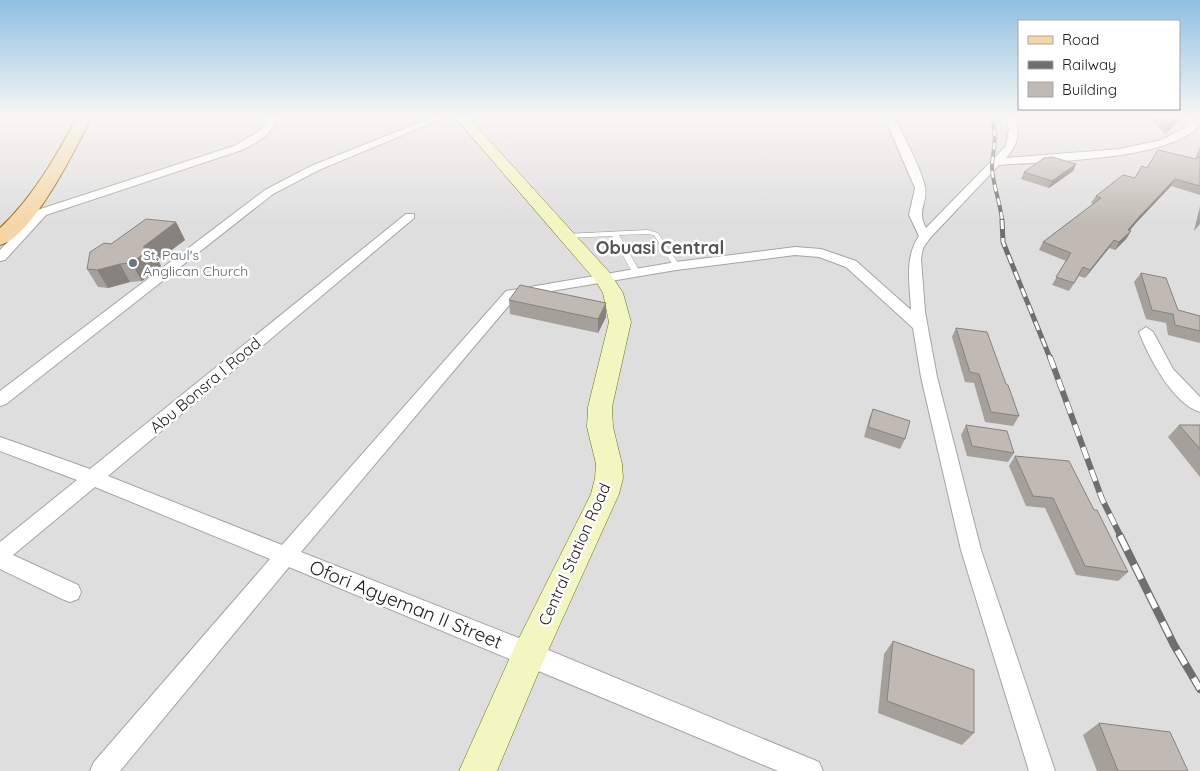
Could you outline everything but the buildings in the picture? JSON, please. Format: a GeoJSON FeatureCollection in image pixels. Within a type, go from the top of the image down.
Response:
{"type":"FeatureCollection","features":[{"type":"Feature","properties":{"kind":"main road"},"geometry":{"type":"LineString","coordinates":[[0,239],[23,219],[52,179],[66,152]]}},
{"type":"Feature","properties":{"kind":"street"},"geometry":{"type":"LineString","coordinates":[[23,219],[226,152]]}},
{"type":"Feature","properties":{"kind":"street"},"geometry":{"type":"LineString","coordinates":[[0,400],[269,192],[315,168],[354,152]]}},
{"type":"Feature","properties":{"kind":"street","name":"Central Station Road"},"geometry":{"type":"LineString","coordinates":[[478,771],[529,654],[605,494],[609,478],[608,459],[600,426],[600,407],[620,322],[613,293],[604,277],[494,152]]}},
{"type":"Feature","properties":{"kind":"street"},"geometry":{"type":"LineString","coordinates":[[905,152],[918,182],[919,194],[913,212],[914,220],[925,236]]}},
{"type":"Feature","properties":{"kind":"street"},"geometry":{"type":"LineString","coordinates":[[1007,152],[925,236],[917,248],[915,259],[920,326],[929,377],[971,550],[1042,771]]}},
{"type":"Feature","properties":{"kind":"street"},"geometry":{"type":"LineString","coordinates":[[999,162],[1120,152]]}},
{"type":"Feature","properties":{"kind":"street"},"geometry":{"type":"LineString","coordinates":[[0,257],[41,213]]}},
{"type":"Feature","properties":{"kind":"street","name":"Abu Bonsra I Road"},"geometry":{"type":"LineString","coordinates":[[0,554],[410,216]]}},
{"type":"Feature","properties":{"kind":"street"},"geometry":{"type":"LineString","coordinates":[[103,771],[408,411],[511,294],[636,272],[795,251],[828,255],[851,264],[920,326]]}},
{"type":"Feature","properties":{"kind":"street"},"geometry":{"type":"LineString","coordinates":[[1146,332],[1154,355],[1179,387],[1200,406]]}},
{"type":"Feature","properties":{"kind":"street","name":"Ofori Agyeman II Street"},"geometry":{"type":"LineString","coordinates":[[0,444],[92,478],[287,556],[810,771]]}},
{"type":"Feature","properties":{"kind":"street"},"geometry":{"type":"LineString","coordinates":[[0,559],[70,592]]}},
{"type":"Feature","properties":{"kind":"lane"},"geometry":{"type":"LineString","coordinates":[[566,236],[648,232],[656,234],[676,266]]}},
{"type":"Feature","properties":{"kind":"lane"},"geometry":{"type":"LineString","coordinates":[[614,233],[636,272]]}},
{"type":"Feature","properties":{"kind":"shaded area"},"geometry":{"type":"Polygon","coordinates":[[[0,152],[1200,152],[1200,771],[0,771],[0,152]]]}},
{"type":"Feature","properties":{"kind":"railway"},"geometry":{"type":"LineString","coordinates":[[993,152],[992,173],[1002,221]]}},
{"type":"Feature","properties":{"kind":"railway"},"geometry":{"type":"LineString","coordinates":[[1002,220],[1003,242],[1050,358]]}},
{"type":"Feature","properties":{"kind":"railway"},"geometry":{"type":"LineString","coordinates":[[1050,357],[1102,499],[1121,537]]}},
{"type":"Feature","properties":{"kind":"railway"},"geometry":{"type":"LineString","coordinates":[[1120,536],[1174,645],[1200,689]]}},
{"type":"Feature","properties":{"kind":"place","name":"St. Paul's Anglican Church"},"geometry":{"type":"Point","coordinates":[133,263]}},
{"type":"Feature","properties":{"kind":"district","name":"Obuasi Central"},"geometry":{"type":"Point","coordinates":[660,248]}}]}
